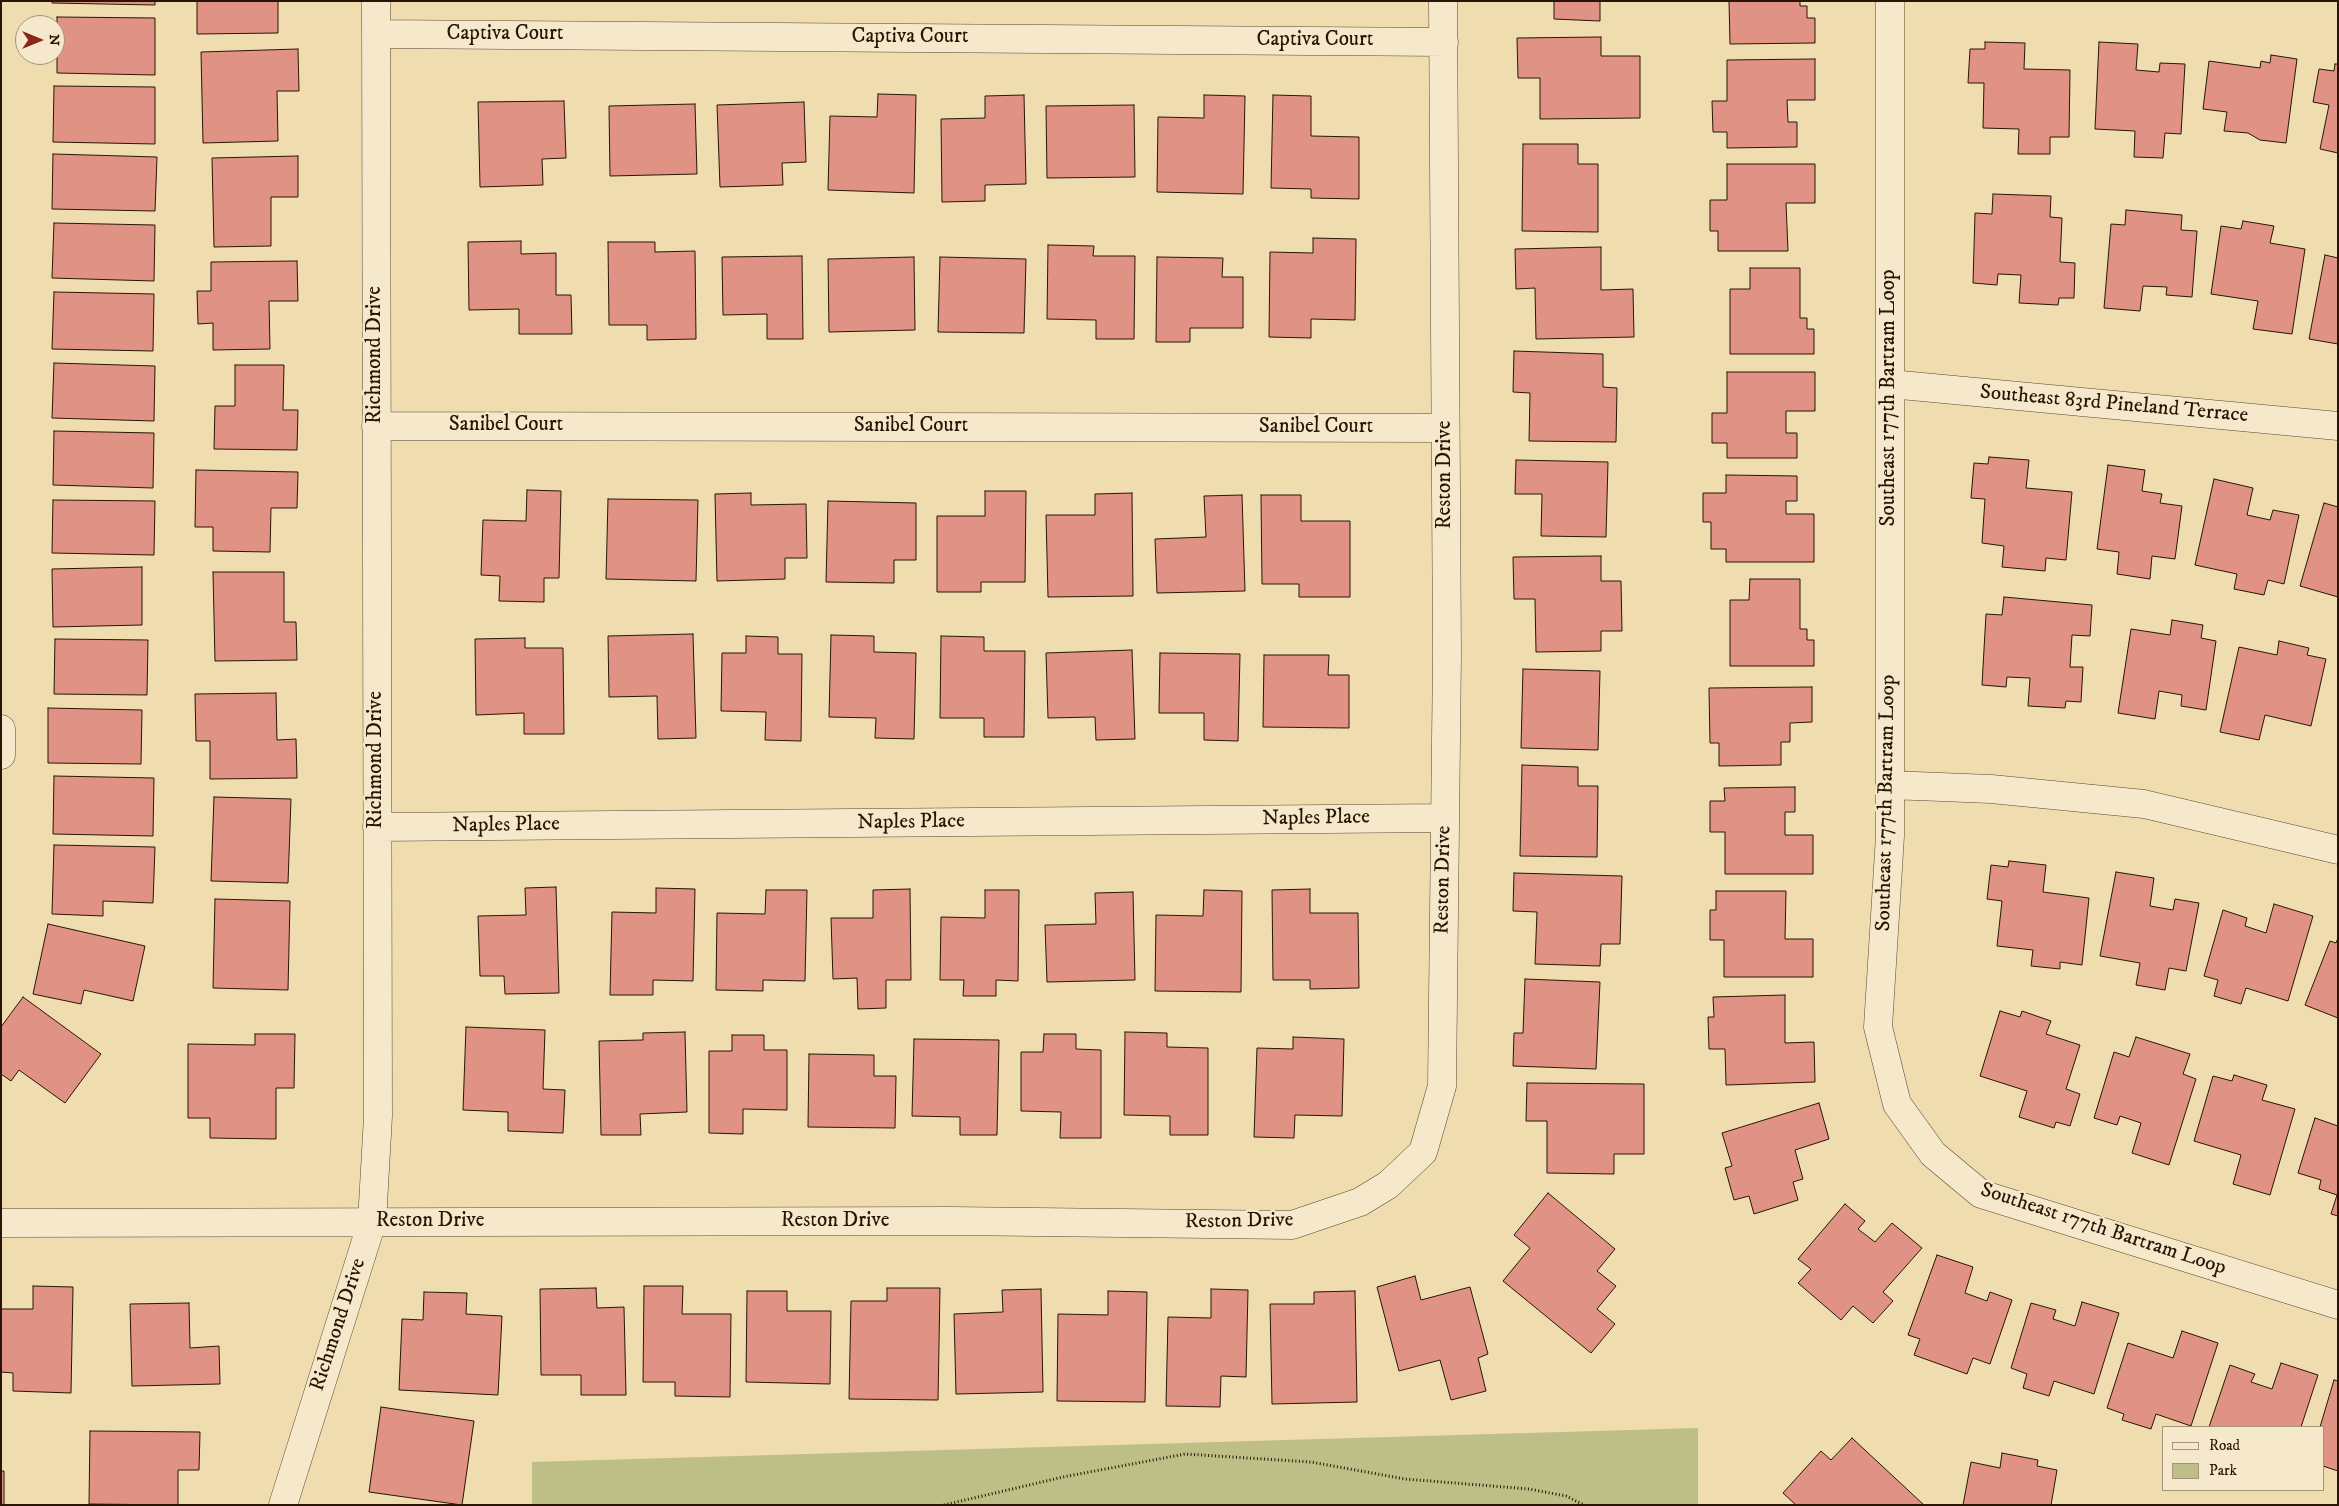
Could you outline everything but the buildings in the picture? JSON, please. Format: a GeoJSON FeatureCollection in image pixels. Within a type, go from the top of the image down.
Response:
{"type":"FeatureCollection","features":[{"type":"Feature","properties":{"kind":"street","name":"Richmond Drive"},"geometry":{"type":"LineString","coordinates":[[284,1505],[372,1222],[378,1116],[376,1]]}},
{"type":"Feature","properties":{"kind":"street","name":"Reston Drive"},"geometry":{"type":"LineString","coordinates":[[1,1223],[951,1221],[1292,1225],[1360,1202],[1388,1186],[1423,1152],[1442,1086],[1445,818],[1443,1]]}},
{"type":"Feature","properties":{"kind":"street","name":"Southeast 177th Bartram Loop"},"geometry":{"type":"LineString","coordinates":[[1890,1],[1890,836],[1878,1027],[1897,1104],[1933,1154],[1981,1194],[2338,1305]]}},
{"type":"Feature","properties":{"kind":"street","name":"Captiva Court"},"geometry":{"type":"LineString","coordinates":[[376,34],[1444,42]]}},
{"type":"Feature","properties":{"kind":"street","name":"Southeast 83rd Pineland Terrace"},"geometry":{"type":"LineString","coordinates":[[1890,384],[2338,426]]}},
{"type":"Feature","properties":{"kind":"street","name":"Sanibel Court"},"geometry":{"type":"LineString","coordinates":[[376,426],[1445,428]]}},
{"type":"Feature","properties":{"kind":"street"},"geometry":{"type":"LineString","coordinates":[[1,729],[1,755]]}},
{"type":"Feature","properties":{"kind":"street"},"geometry":{"type":"LineString","coordinates":[[1890,785],[1991,789],[2144,804],[2338,850]]}},
{"type":"Feature","properties":{"kind":"street","name":"Naples Place"},"geometry":{"type":"LineString","coordinates":[[377,827],[1445,818]]}},
{"type":"Feature","properties":{"kind":"path"},"geometry":{"type":"LineString","coordinates":[[944,1505],[1063,1477],[1185,1454],[1311,1462],[1404,1479],[1529,1489],[1566,1496],[1584,1505]]}},
{"type":"Feature","properties":{"kind":"green space"},"geometry":{"type":"Polygon","coordinates":[[[1698,1428],[1698,1505],[532,1505],[532,1462],[1698,1428]]]}}]}
